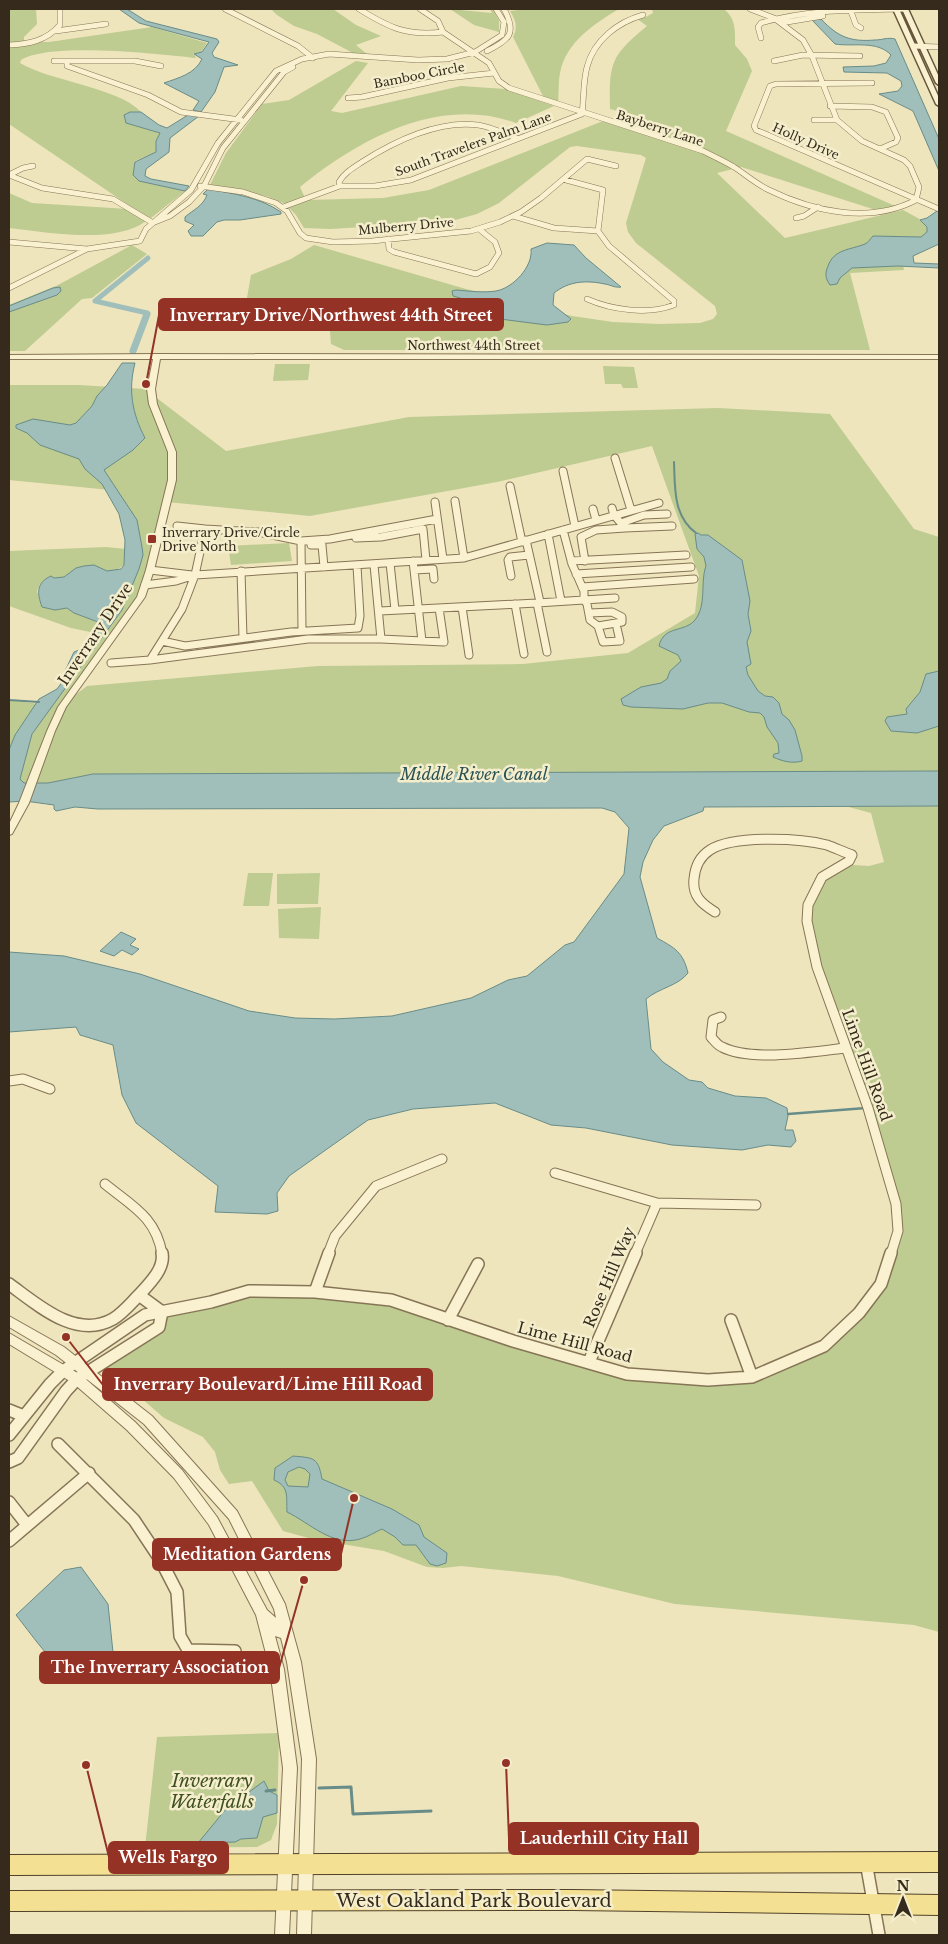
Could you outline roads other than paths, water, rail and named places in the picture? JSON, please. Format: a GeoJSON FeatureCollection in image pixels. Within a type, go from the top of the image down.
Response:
{"type":"FeatureCollection","features":[{"type":"Feature","properties":{"kind":"main road"},"geometry":{"type":"LineString","coordinates":[[897,11],[939,104]]}},
{"type":"Feature","properties":{"kind":"main road"},"geometry":{"type":"LineString","coordinates":[[906,11],[939,83]]}},
{"type":"Feature","properties":{"kind":"main road"},"geometry":{"type":"LineString","coordinates":[[9,1865],[939,1862]]}},
{"type":"Feature","properties":{"kind":"main road","name":"West Oakland Park Boulevard"},"geometry":{"type":"LineString","coordinates":[[9,1902],[582,1900],[939,1905]]}},
{"type":"Feature","properties":{"kind":"street"},"geometry":{"type":"LineString","coordinates":[[56,31],[61,21],[60,9]]}},
{"type":"Feature","properties":{"kind":"street"},"geometry":{"type":"LineString","coordinates":[[225,9],[298,46],[313,58]]}},
{"type":"Feature","properties":{"kind":"street"},"geometry":{"type":"LineString","coordinates":[[359,9],[379,21],[402,31],[418,34],[443,32]]}},
{"type":"Feature","properties":{"kind":"street","name":"Bayberry Lane"},"geometry":{"type":"LineString","coordinates":[[420,9],[438,21],[443,32],[477,53],[489,63],[499,81],[509,88],[582,114],[702,152],[724,161],[770,191],[837,212],[869,214],[897,209],[916,200]]}},
{"type":"Feature","properties":{"kind":"street"},"geometry":{"type":"LineString","coordinates":[[477,53],[502,35],[504,22],[496,9]]}},
{"type":"Feature","properties":{"kind":"street"},"geometry":{"type":"LineString","coordinates":[[9,242],[87,249],[140,241],[146,229],[195,185],[212,152],[276,71],[292,62],[313,58],[348,58],[396,64],[458,61],[499,46],[510,36],[512,22],[504,9]]}},
{"type":"Feature","properties":{"kind":"street"},"geometry":{"type":"LineString","coordinates":[[750,9],[774,18],[803,40],[812,56],[837,120],[848,132],[904,160],[910,166],[919,187],[916,200]]}},
{"type":"Feature","properties":{"kind":"street"},"geometry":{"type":"LineString","coordinates":[[850,9],[856,25],[861,28]]}},
{"type":"Feature","properties":{"kind":"street"},"geometry":{"type":"LineString","coordinates":[[761,38],[758,27],[761,23],[774,18],[810,12],[850,9],[906,11]]}},
{"type":"Feature","properties":{"kind":"street"},"geometry":{"type":"LineString","coordinates":[[781,23],[824,16],[897,11]]}},
{"type":"Feature","properties":{"kind":"street"},"geometry":{"type":"LineString","coordinates":[[241,17],[248,15]]}},
{"type":"Feature","properties":{"kind":"street"},"geometry":{"type":"LineString","coordinates":[[582,114],[586,68],[590,58],[601,42],[616,28],[633,17],[643,15]]}},
{"type":"Feature","properties":{"kind":"street"},"geometry":{"type":"LineString","coordinates":[[9,45],[37,42],[56,31],[106,24]]}},
{"type":"Feature","properties":{"kind":"street"},"geometry":{"type":"LineString","coordinates":[[913,46],[939,47]]}},
{"type":"Feature","properties":{"kind":"street"},"geometry":{"type":"LineString","coordinates":[[774,61],[779,58],[812,56],[860,56]]}},
{"type":"Feature","properties":{"kind":"street"},"geometry":{"type":"LineString","coordinates":[[153,223],[170,216],[189,202],[204,186],[223,148],[284,72],[313,58]]}},
{"type":"Feature","properties":{"kind":"street"},"geometry":{"type":"LineString","coordinates":[[54,61],[67,63],[79,61],[124,62],[161,66]]}},
{"type":"Feature","properties":{"kind":"street"},"geometry":{"type":"LineString","coordinates":[[67,63],[67,66],[148,94],[181,112],[246,121]]}},
{"type":"Feature","properties":{"kind":"street","name":"Bamboo Circle"},"geometry":{"type":"LineString","coordinates":[[348,98],[448,78],[494,73]]}},
{"type":"Feature","properties":{"kind":"street"},"geometry":{"type":"LineString","coordinates":[[822,83],[872,83]]}},
{"type":"Feature","properties":{"kind":"street","name":"Holly Drive"},"geometry":{"type":"LineString","coordinates":[[822,83],[776,84],[770,86],[754,126],[756,130],[939,209]]}},
{"type":"Feature","properties":{"kind":"street"},"geometry":{"type":"LineString","coordinates":[[830,106],[862,106],[886,112],[898,138],[896,142],[880,149]]}},
{"type":"Feature","properties":{"kind":"street","name":"South Travelers Palm Lane"},"geometry":{"type":"LineString","coordinates":[[283,207],[340,186],[375,186],[411,180],[582,114]]}},
{"type":"Feature","properties":{"kind":"street"},"geometry":{"type":"LineString","coordinates":[[814,120],[837,120]]}},
{"type":"Feature","properties":{"kind":"street"},"geometry":{"type":"LineString","coordinates":[[340,186],[339,182],[342,176],[382,150],[443,127],[464,124],[478,125],[518,139]]}},
{"type":"Feature","properties":{"kind":"street","name":"Mulberry Drive"},"geometry":{"type":"LineString","coordinates":[[283,207],[292,216],[300,234],[306,238],[336,242],[388,239],[479,229],[513,216],[566,180],[587,159],[616,166]]}},
{"type":"Feature","properties":{"kind":"street"},"geometry":{"type":"LineString","coordinates":[[9,175],[23,168],[33,166]]}},
{"type":"Feature","properties":{"kind":"street"},"geometry":{"type":"LineString","coordinates":[[9,175],[42,188],[113,199],[153,223]]}},
{"type":"Feature","properties":{"kind":"street"},"geometry":{"type":"LineString","coordinates":[[566,180],[603,190],[598,231],[609,246],[674,301],[674,305],[668,309],[648,309],[595,304],[587,300]]}},
{"type":"Feature","properties":{"kind":"street"},"geometry":{"type":"LineString","coordinates":[[57,191],[65,183]]}},
{"type":"Feature","properties":{"kind":"street"},"geometry":{"type":"LineString","coordinates":[[195,185],[246,194],[283,207]]}},
{"type":"Feature","properties":{"kind":"street"},"geometry":{"type":"LineString","coordinates":[[796,218],[804,216],[818,207]]}},
{"type":"Feature","properties":{"kind":"street"},"geometry":{"type":"LineString","coordinates":[[513,216],[548,228],[566,231],[598,231]]}},
{"type":"Feature","properties":{"kind":"street"},"geometry":{"type":"LineString","coordinates":[[388,239],[389,250],[394,252],[476,274],[487,271],[496,261],[499,253],[495,242],[479,229]]}},
{"type":"Feature","properties":{"kind":"street"},"geometry":{"type":"LineString","coordinates":[[9,288],[87,249]]}},
{"type":"Feature","properties":{"kind":"street","name":"Inverrary Drive"},"geometry":{"type":"LineString","coordinates":[[9,832],[24,803],[62,707],[141,596],[150,570],[172,480],[172,452],[153,404],[151,388],[157,356]]}},
{"type":"Feature","properties":{"kind":"street","name":"Northwest 44th Street"},"geometry":{"type":"LineString","coordinates":[[9,357],[939,357]]}},
{"type":"Feature","properties":{"kind":"street"},"geometry":{"type":"LineString","coordinates":[[615,458],[631,510]]}},
{"type":"Feature","properties":{"kind":"street"},"geometry":{"type":"LineString","coordinates":[[563,471],[575,526]]}},
{"type":"Feature","properties":{"kind":"street"},"geometry":{"type":"LineString","coordinates":[[510,486],[529,556],[547,652]]}},
{"type":"Feature","properties":{"kind":"street"},"geometry":{"type":"LineString","coordinates":[[455,501],[464,558]]}},
{"type":"Feature","properties":{"kind":"street"},"geometry":{"type":"LineString","coordinates":[[435,502],[443,560]]}},
{"type":"Feature","properties":{"kind":"street"},"geometry":{"type":"LineString","coordinates":[[145,585],[176,581],[195,575],[241,571],[357,566],[464,558],[596,520],[613,511],[631,510],[659,503]]}},
{"type":"Feature","properties":{"kind":"street"},"geometry":{"type":"LineString","coordinates":[[593,509],[596,520]]}},
{"type":"Feature","properties":{"kind":"street"},"geometry":{"type":"LineString","coordinates":[[613,511],[623,525]]}},
{"type":"Feature","properties":{"kind":"street"},"geometry":{"type":"LineString","coordinates":[[586,560],[581,537],[584,533],[623,525],[644,515],[667,514]]}},
{"type":"Feature","properties":{"kind":"street"},"geometry":{"type":"LineString","coordinates":[[301,544],[422,520],[437,519]]}},
{"type":"Feature","properties":{"kind":"street"},"geometry":{"type":"LineString","coordinates":[[422,520],[426,560]]}},
{"type":"Feature","properties":{"kind":"street"},"geometry":{"type":"LineString","coordinates":[[623,525],[672,526]]}},
{"type":"Feature","properties":{"kind":"street"},"geometry":{"type":"LineString","coordinates":[[177,526],[258,532],[301,544],[322,545],[350,540],[360,543],[371,542],[382,537],[423,529]]}},
{"type":"Feature","properties":{"kind":"street"},"geometry":{"type":"LineString","coordinates":[[150,660],[182,609],[195,575],[206,529]]}},
{"type":"Feature","properties":{"kind":"street"},"geometry":{"type":"LineString","coordinates":[[563,530],[571,561],[590,613],[590,620],[598,626],[603,642],[620,641],[617,628]]}},
{"type":"Feature","properties":{"kind":"street"},"geometry":{"type":"LineString","coordinates":[[548,534],[561,601]]}},
{"type":"Feature","properties":{"kind":"street"},"geometry":{"type":"LineString","coordinates":[[301,544],[302,630]]}},
{"type":"Feature","properties":{"kind":"street"},"geometry":{"type":"LineString","coordinates":[[322,545],[324,567]]}},
{"type":"Feature","properties":{"kind":"street"},"geometry":{"type":"LineString","coordinates":[[571,561],[686,555]]}},
{"type":"Feature","properties":{"kind":"street"},"geometry":{"type":"LineString","coordinates":[[511,576],[508,560],[510,557],[529,556]]}},
{"type":"Feature","properties":{"kind":"street"},"geometry":{"type":"LineString","coordinates":[[413,561],[422,641]]}},
{"type":"Feature","properties":{"kind":"street"},"geometry":{"type":"LineString","coordinates":[[390,563],[395,610]]}},
{"type":"Feature","properties":{"kind":"street"},"geometry":{"type":"LineString","coordinates":[[374,565],[380,612],[381,639],[444,642],[439,608]]}},
{"type":"Feature","properties":{"kind":"street"},"geometry":{"type":"LineString","coordinates":[[162,641],[185,646],[302,630],[358,628],[360,616],[357,566]]}},
{"type":"Feature","properties":{"kind":"street"},"geometry":{"type":"LineString","coordinates":[[576,574],[691,567]]}},
{"type":"Feature","properties":{"kind":"street"},"geometry":{"type":"LineString","coordinates":[[414,570],[433,569],[434,579]]}},
{"type":"Feature","properties":{"kind":"street"},"geometry":{"type":"LineString","coordinates":[[150,570],[195,575]]}},
{"type":"Feature","properties":{"kind":"street"},"geometry":{"type":"LineString","coordinates":[[241,571],[243,638]]}},
{"type":"Feature","properties":{"kind":"street"},"geometry":{"type":"LineString","coordinates":[[176,581],[177,572]]}},
{"type":"Feature","properties":{"kind":"street"},"geometry":{"type":"LineString","coordinates":[[582,587],[694,580]]}},
{"type":"Feature","properties":{"kind":"street"},"geometry":{"type":"LineString","coordinates":[[380,612],[615,598]]}},
{"type":"Feature","properties":{"kind":"street"},"geometry":{"type":"LineString","coordinates":[[515,604],[524,654]]}},
{"type":"Feature","properties":{"kind":"street"},"geometry":{"type":"LineString","coordinates":[[462,607],[469,655]]}},
{"type":"Feature","properties":{"kind":"street"},"geometry":{"type":"LineString","coordinates":[[590,613],[612,612],[622,617],[622,622],[598,626]]}},
{"type":"Feature","properties":{"kind":"street","name":"Inverrary Drive"},"geometry":{"type":"LineString","coordinates":[[111,663],[150,660],[308,639],[381,639]]}},
{"type":"Feature","properties":{"kind":"street","name":"Lime Hill Road"},"geometry":{"type":"LineString","coordinates":[[9,1435],[50,1384],[64,1371],[145,1315],[211,1302],[249,1291],[315,1292],[391,1300],[513,1341],[627,1374],[708,1380],[752,1378],[824,1346],[859,1313],[881,1284],[898,1231],[896,1204],[868,1108],[817,967],[807,921],[808,905],[822,876],[849,861],[852,855],[827,846],[803,842],[729,842],[714,847],[695,866],[692,888],[700,903],[715,912]]}},
{"type":"Feature","properties":{"kind":"street"},"geometry":{"type":"LineString","coordinates":[[721,1017],[713,1020],[709,1030],[711,1040],[721,1049],[742,1053],[783,1055],[845,1048]]}},
{"type":"Feature","properties":{"kind":"street"},"geometry":{"type":"LineString","coordinates":[[9,1081],[22,1079],[50,1090]]}},
{"type":"Feature","properties":{"kind":"street"},"geometry":{"type":"LineString","coordinates":[[315,1292],[335,1236],[376,1186],[442,1159]]}},
{"type":"Feature","properties":{"kind":"street"},"geometry":{"type":"LineString","coordinates":[[555,1173],[657,1203],[756,1206]]}},
{"type":"Feature","properties":{"kind":"street"},"geometry":{"type":"LineString","coordinates":[[9,1284],[57,1316],[78,1326],[88,1327],[113,1320],[139,1295],[155,1278],[163,1258],[160,1241],[147,1218],[105,1184]]}},
{"type":"Feature","properties":{"kind":"street","name":"Rose Hill Way"},"geometry":{"type":"LineString","coordinates":[[589,1362],[657,1203]]}},
{"type":"Feature","properties":{"kind":"street"},"geometry":{"type":"LineString","coordinates":[[448,1320],[478,1264]]}},
{"type":"Feature","properties":{"kind":"street"},"geometry":{"type":"LineString","coordinates":[[9,1462],[18,1458],[66,1391],[77,1379],[158,1327],[162,1312],[139,1295]]}},
{"type":"Feature","properties":{"kind":"street"},"geometry":{"type":"LineString","coordinates":[[731,1320],[752,1378]]}},
{"type":"Feature","properties":{"kind":"street"},"geometry":{"type":"LineString","coordinates":[[9,1321],[75,1362],[148,1420],[233,1515],[280,1608],[294,1662],[308,1759],[304,1935]]}},
{"type":"Feature","properties":{"kind":"street"},"geometry":{"type":"LineString","coordinates":[[9,1338],[77,1379],[132,1426],[178,1474],[213,1520],[262,1613],[276,1630],[285,1632]]}},
{"type":"Feature","properties":{"kind":"street"},"geometry":{"type":"LineString","coordinates":[[9,1410],[24,1416]]}},
{"type":"Feature","properties":{"kind":"street"},"geometry":{"type":"LineString","coordinates":[[58,1444],[134,1520],[160,1559],[176,1592],[180,1636],[188,1650],[235,1651]]}},
{"type":"Feature","properties":{"kind":"street"},"geometry":{"type":"LineString","coordinates":[[11,1536],[89,1473]]}},
{"type":"Feature","properties":{"kind":"street"},"geometry":{"type":"LineString","coordinates":[[9,1502],[27,1524]]}},
{"type":"Feature","properties":{"kind":"street"},"geometry":{"type":"LineString","coordinates":[[262,1613],[277,1669],[290,1768],[282,1935]]}},
{"type":"Feature","properties":{"kind":"street"},"geometry":{"type":"LineString","coordinates":[[866,1862],[879,1935]]}},
{"type":"Feature","properties":{"kind":"water"},"geometry":{"type":"Polygon","coordinates":[[[119,9],[127,9],[146,21],[217,39],[219,42],[212,53],[214,57],[238,65],[224,67],[215,92],[201,112],[193,110],[199,101],[164,83],[191,72],[202,59],[194,54],[202,52],[209,42],[139,23],[119,9]]]}},
{"type":"Feature","properties":{"kind":"water"},"geometry":{"type":"Polygon","coordinates":[[[821,19],[839,34],[851,39],[895,39],[939,139],[939,171],[913,111],[879,94],[898,91],[902,86],[901,81],[887,73],[844,72],[843,67],[874,66],[886,63],[891,55],[879,47],[835,44],[812,20],[821,19]]]}},
{"type":"Feature","properties":{"kind":"water"},"geometry":{"type":"Polygon","coordinates":[[[130,112],[141,112],[159,125],[167,128],[188,115],[199,116],[170,138],[169,152],[146,169],[145,176],[151,179],[189,186],[185,191],[139,181],[133,175],[135,162],[156,152],[156,141],[160,133],[126,123],[124,115],[130,112]]]}},
{"type":"Feature","properties":{"kind":"water"},"geometry":{"type":"Polygon","coordinates":[[[208,189],[255,199],[273,207],[281,212],[281,214],[240,220],[224,220],[217,222],[203,236],[191,236],[188,231],[194,225],[185,221],[185,217],[203,202],[207,195],[203,194],[208,189]]]}},
{"type":"Feature","properties":{"kind":"water"},"geometry":{"type":"Polygon","coordinates":[[[937,211],[939,212],[939,244],[913,256],[914,263],[939,264],[939,268],[898,266],[852,268],[840,278],[837,284],[830,285],[826,278],[826,271],[831,260],[838,253],[866,243],[873,236],[921,237],[927,232],[927,227],[920,220],[927,218],[937,211]]]}},
{"type":"Feature","properties":{"kind":"water"},"geometry":{"type":"Polygon","coordinates":[[[547,243],[574,245],[586,258],[621,287],[591,282],[572,284],[560,289],[554,293],[553,305],[571,319],[568,322],[547,325],[500,319],[475,308],[467,300],[453,296],[452,291],[456,290],[491,292],[509,286],[521,276],[529,263],[531,249],[547,243]]]}},
{"type":"Feature","properties":{"kind":"water"},"geometry":{"type":"Polygon","coordinates":[[[60,287],[61,291],[57,295],[9,312],[9,306],[53,288],[60,287]]]}},
{"type":"Feature","properties":{"kind":"water","name":"Middle River Canal"},"geometry":{"type":"Polygon","coordinates":[[[122,363],[135,363],[132,401],[137,420],[145,438],[133,450],[104,470],[137,520],[143,555],[122,610],[32,734],[20,779],[24,783],[48,783],[93,774],[939,771],[939,806],[704,807],[703,811],[664,826],[653,840],[643,862],[640,877],[657,938],[681,955],[688,973],[679,981],[646,999],[651,1049],[663,1062],[689,1080],[702,1082],[708,1088],[735,1096],[766,1098],[787,1108],[788,1116],[785,1130],[793,1130],[796,1141],[791,1147],[768,1145],[742,1150],[672,1145],[586,1128],[551,1125],[495,1103],[413,1109],[368,1120],[289,1176],[277,1193],[278,1211],[267,1214],[215,1212],[218,1186],[136,1123],[122,1095],[113,1045],[80,1035],[76,1027],[9,1032],[9,952],[64,956],[140,974],[249,1011],[295,1018],[334,1019],[392,1016],[471,998],[508,980],[527,976],[565,945],[574,942],[624,874],[629,828],[615,812],[602,808],[98,809],[75,807],[56,811],[54,805],[25,801],[9,802],[9,750],[15,735],[39,699],[57,689],[68,674],[65,671],[74,652],[87,647],[98,626],[98,622],[74,613],[67,608],[55,610],[42,607],[39,597],[40,585],[51,576],[54,578],[64,577],[76,568],[84,566],[94,565],[107,571],[121,569],[124,565],[125,540],[119,514],[102,484],[85,469],[79,459],[40,445],[27,433],[16,428],[16,425],[33,419],[70,425],[76,423],[92,406],[97,396],[122,363]]]}},
{"type":"Feature","properties":{"kind":"water"},"geometry":{"type":"Polygon","coordinates":[[[695,534],[708,535],[742,560],[750,601],[748,614],[751,631],[747,642],[751,664],[746,667],[748,675],[758,691],[765,696],[773,697],[779,703],[782,714],[789,720],[795,730],[802,761],[787,762],[773,757],[774,754],[779,753],[778,743],[760,713],[749,712],[722,703],[708,703],[683,709],[623,705],[621,699],[641,687],[661,683],[667,679],[670,671],[681,661],[678,655],[659,646],[665,635],[691,624],[699,614],[706,566],[704,557],[697,549],[695,534]]]}},
{"type":"Feature","properties":{"kind":"water"},"geometry":{"type":"Polygon","coordinates":[[[939,671],[939,726],[917,733],[891,731],[885,721],[887,717],[907,714],[906,709],[920,692],[926,674],[939,671]]]}},
{"type":"Feature","properties":{"kind":"water"},"geometry":{"type":"Polygon","coordinates":[[[121,932],[136,939],[130,945],[139,949],[132,955],[122,950],[114,956],[100,951],[121,932]]]}},
{"type":"Feature","properties":{"kind":"water"},"geometry":{"type":"Polygon","coordinates":[[[293,1456],[314,1460],[319,1466],[322,1479],[392,1509],[419,1525],[424,1537],[447,1553],[446,1563],[437,1566],[430,1564],[416,1545],[403,1545],[395,1537],[382,1529],[363,1538],[350,1541],[340,1540],[322,1533],[287,1512],[285,1489],[274,1480],[275,1468],[293,1456]],[[299,1467],[288,1472],[285,1480],[288,1486],[308,1487],[310,1474],[305,1469],[299,1467]]]}},
{"type":"Feature","properties":{"kind":"water"},"geometry":{"type":"Polygon","coordinates":[[[81,1567],[108,1604],[114,1662],[109,1672],[83,1678],[75,1677],[68,1673],[51,1659],[16,1615],[64,1570],[81,1567]]]}},
{"type":"Feature","properties":{"kind":"water"},"geometry":{"type":"Polygon","coordinates":[[[264,1781],[269,1791],[277,1795],[277,1813],[263,1817],[257,1838],[241,1839],[235,1842],[198,1843],[226,1809],[264,1781]]]}},
{"type":"Feature","properties":{"kind":"waterway"},"geometry":{"type":"LineString","coordinates":[[146,315],[147,313],[95,301],[148,258]]}},
{"type":"Feature","properties":{"kind":"waterway"},"geometry":{"type":"LineString","coordinates":[[133,351],[147,314]]}},
{"type":"Feature","properties":{"kind":"waterway"},"geometry":{"type":"LineString","coordinates":[[674,462],[675,491],[679,510],[688,526],[696,533]]}},
{"type":"Feature","properties":{"kind":"waterway"},"geometry":{"type":"LineString","coordinates":[[9,700],[39,702]]}},
{"type":"Feature","properties":{"kind":"waterway"},"geometry":{"type":"LineString","coordinates":[[788,1114],[866,1108]]}},
{"type":"Feature","properties":{"kind":"waterway"},"geometry":{"type":"LineString","coordinates":[[319,1788],[351,1787],[353,1814],[431,1811]]}},
{"type":"Feature","properties":{"kind":"waterway"},"geometry":{"type":"LineString","coordinates":[[266,1791],[275,1790]]}},
{"type":"Feature","properties":{"kind":"place","name":"Inverrary Drive/Northwest 44th Street"},"geometry":{"type":"Point","coordinates":[146,384]}},
{"type":"Feature","properties":{"kind":"place","name":"Inverrary Drive/Circle Drive North"},"geometry":{"type":"Point","coordinates":[152,539]}},
{"type":"Feature","properties":{"kind":"place","name":"Inverrary Boulevard/Lime Hill Road"},"geometry":{"type":"Point","coordinates":[66,1337]}},
{"type":"Feature","properties":{"kind":"place","name":"Meditation Gardens"},"geometry":{"type":"Point","coordinates":[354,1498]}},
{"type":"Feature","properties":{"kind":"place","name":"The Inverrary Association"},"geometry":{"type":"Point","coordinates":[304,1580]}},
{"type":"Feature","properties":{"kind":"place","name":"Lauderhill City Hall"},"geometry":{"type":"Point","coordinates":[506,1763]}},
{"type":"Feature","properties":{"kind":"place","name":"Wells Fargo"},"geometry":{"type":"Point","coordinates":[86,1765]}},
{"type":"Feature","properties":{"kind":"park label","name":"Inverrary Waterfalls"},"geometry":{"type":"Point","coordinates":[212,1791]}}]}
